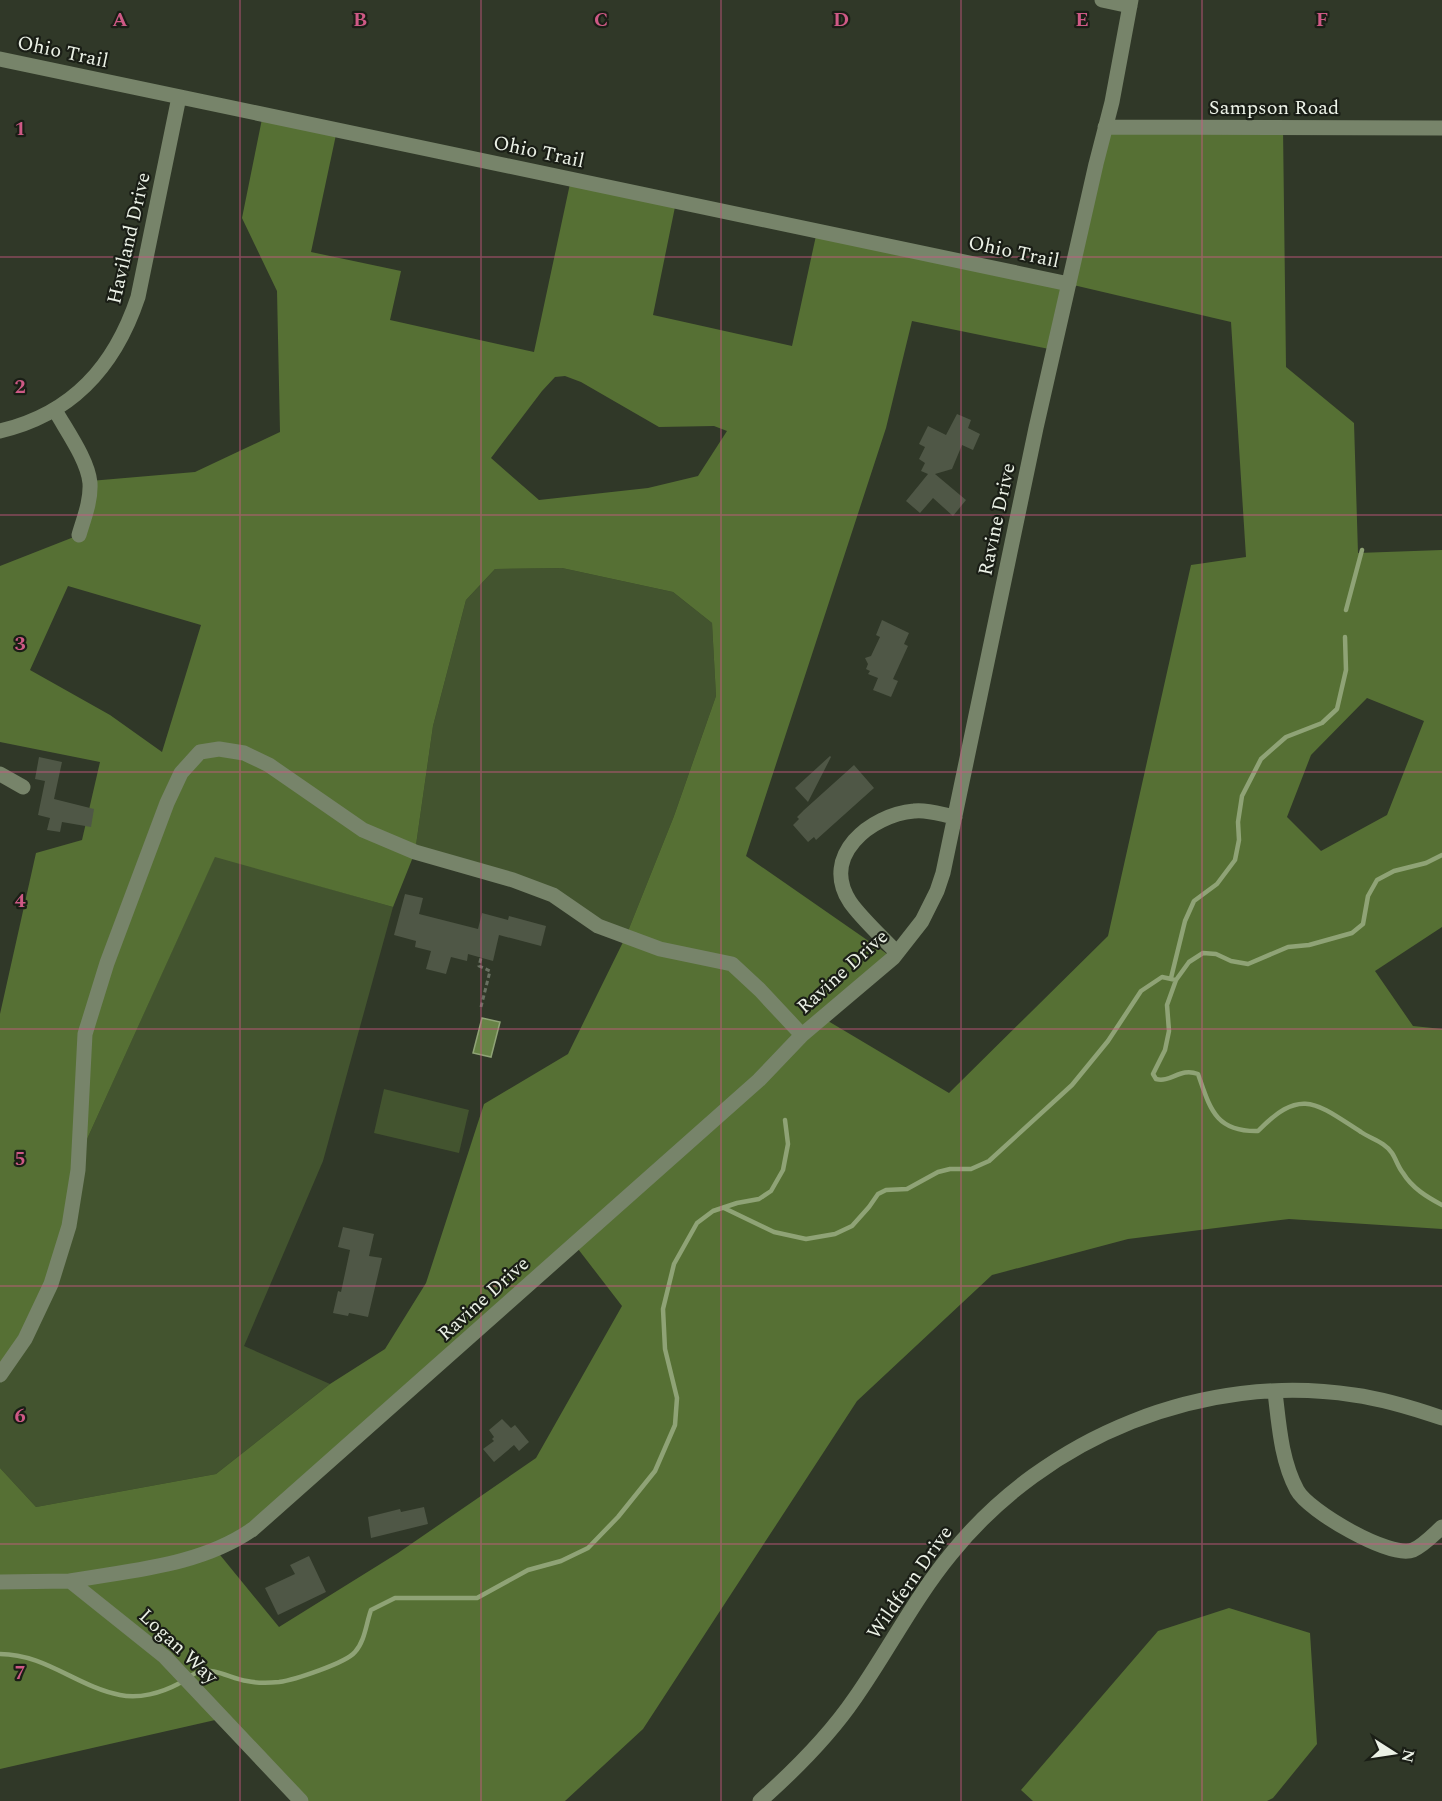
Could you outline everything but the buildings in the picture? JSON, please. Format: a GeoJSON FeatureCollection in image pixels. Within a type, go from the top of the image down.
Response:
{"type":"FeatureCollection","features":[{"type":"Feature","properties":{"kind":"street"},"geometry":{"type":"LineString","coordinates":[[1102,0],[1130,3]]}},
{"type":"Feature","properties":{"kind":"street","name":"Ravine Drive"},"geometry":{"type":"LineString","coordinates":[[70,1581],[202,1555],[242,1537],[253,1529],[314,1478],[759,1080],[802,1035],[897,953],[922,921],[943,873],[1035,435],[1112,102],[1130,3]]}},
{"type":"Feature","properties":{"kind":"street","name":"Ohio Trail"},"geometry":{"type":"LineString","coordinates":[[0,59],[1069,284]]}},
{"type":"Feature","properties":{"kind":"street","name":"Haviland Drive"},"geometry":{"type":"LineString","coordinates":[[0,431],[33,421],[74,397],[101,370],[118,347],[129,326],[138,297],[154,228],[179,97]]}},
{"type":"Feature","properties":{"kind":"street","name":"Sampson Road"},"geometry":{"type":"LineString","coordinates":[[1106,128],[1442,128]]}},
{"type":"Feature","properties":{"kind":"street"},"geometry":{"type":"LineString","coordinates":[[55,410],[79,451],[90,481],[88,504],[79,535]]}},
{"type":"Feature","properties":{"kind":"street"},"geometry":{"type":"LineString","coordinates":[[0,1375],[25,1339],[51,1284],[69,1226],[78,1170],[86,1034],[107,963],[167,803],[182,773],[201,752],[219,749],[244,753],[269,765],[363,830],[414,852],[513,880],[553,895],[598,926],[660,949],[732,964],[802,1035]]}},
{"type":"Feature","properties":{"kind":"street"},"geometry":{"type":"LineString","coordinates":[[0,774],[23,787],[0,781]]}},
{"type":"Feature","properties":{"kind":"street"},"geometry":{"type":"LineString","coordinates":[[897,953],[849,901],[839,869],[845,850],[866,829],[894,815],[915,810],[955,817]]}},
{"type":"Feature","properties":{"kind":"street","name":"Wildfern Drive"},"geometry":{"type":"LineString","coordinates":[[760,1801],[784,1780],[814,1748],[855,1699],[930,1582],[950,1555],[996,1506],[1030,1478],[1064,1455],[1099,1436],[1147,1415],[1200,1400],[1252,1392],[1308,1391],[1354,1395],[1403,1405],[1442,1418]]}},
{"type":"Feature","properties":{"kind":"street"},"geometry":{"type":"LineString","coordinates":[[1275,1392],[1284,1459],[1297,1491],[1306,1503],[1337,1524],[1395,1551],[1412,1551],[1442,1527]]}},
{"type":"Feature","properties":{"kind":"street"},"geometry":{"type":"LineString","coordinates":[[0,1582],[70,1581]]}},
{"type":"Feature","properties":{"kind":"street","name":"Logan Way"},"geometry":{"type":"LineString","coordinates":[[70,1581],[165,1657],[301,1801]]}},
{"type":"Feature","properties":{"kind":"path"},"geometry":{"type":"LineString","coordinates":[[481,1007],[490,971],[479,966],[482,958]]}},
{"type":"Feature","properties":{"kind":"shaded area"},"geometry":{"type":"Polygon","coordinates":[[[263,114],[337,130],[311,252],[401,271],[390,320],[534,352],[571,179],[676,202],[653,315],[792,346],[817,231],[1068,284],[1105,127],[1283,128],[1286,367],[1354,423],[1358,553],[1442,550],[1442,927],[1375,971],[1413,1026],[1442,1029],[1442,1229],[1289,1219],[1128,1239],[992,1275],[857,1401],[643,1729],[565,1801],[301,1801],[224,1718],[0,1769],[0,1468],[36,1507],[216,1474],[330,1384],[385,1349],[426,1283],[484,1104],[568,1054],[626,936],[674,816],[716,696],[712,623],[673,592],[562,568],[495,569],[466,600],[433,726],[415,852],[393,907],[215,857],[78,1159],[51,1284],[0,1375],[0,1014],[36,853],[82,840],[100,762],[0,742],[0,566],[79,535],[90,481],[195,472],[280,432],[277,291],[242,218],[263,114]],[[1069,284],[1054,350],[912,321],[886,428],[746,856],[893,958],[823,1018],[949,1093],[1108,936],[1191,565],[1246,557],[1231,322],[1069,284]],[[565,376],[555,377],[491,458],[539,500],[648,488],[698,476],[727,431],[714,426],[659,427],[581,382],[565,376]],[[68,586],[30,670],[110,715],[162,752],[201,625],[68,586]],[[1367,698],[1311,755],[1287,817],[1321,851],[1387,815],[1424,721],[1367,698]],[[575,1245],[241,1537],[216,1550],[279,1627],[398,1553],[536,1458],[622,1306],[575,1245]]]}},
{"type":"Feature","properties":{"kind":"shaded area"},"geometry":{"type":"Polygon","coordinates":[[[562,568],[673,592],[712,623],[716,696],[674,816],[626,936],[553,895],[415,852],[433,726],[466,600],[495,569],[562,568]]]}},
{"type":"Feature","properties":{"kind":"shaded area"},"geometry":{"type":"Polygon","coordinates":[[[215,856],[393,907],[323,1161],[244,1346],[330,1384],[216,1474],[36,1507],[0,1468],[0,1375],[78,1159],[215,856]]]}},
{"type":"Feature","properties":{"kind":"shaded area"},"geometry":{"type":"Polygon","coordinates":[[[482,1018],[500,1022],[491,1057],[473,1053],[482,1018]]]}},
{"type":"Feature","properties":{"kind":"shaded area"},"geometry":{"type":"Polygon","coordinates":[[[384,1089],[469,1110],[459,1153],[374,1133],[384,1089]]]}},
{"type":"Feature","properties":{"kind":"shaded area"},"geometry":{"type":"Polygon","coordinates":[[[1229,1608],[1310,1633],[1317,1744],[1273,1798],[1267,1801],[1033,1801],[1021,1790],[1158,1631],[1229,1608]]]}},
{"type":"Feature","properties":{"kind":"waterway"},"geometry":{"type":"LineString","coordinates":[[1346,610],[1362,550]]}},
{"type":"Feature","properties":{"kind":"waterway"},"geometry":{"type":"LineString","coordinates":[[1171,978],[1185,921],[1194,901],[1217,884],[1235,860],[1239,840],[1238,822],[1242,796],[1261,759],[1286,737],[1322,723],[1337,709],[1346,670],[1345,637]]}},
{"type":"Feature","properties":{"kind":"waterway"},"geometry":{"type":"LineString","coordinates":[[724,1208],[774,1232],[806,1239],[835,1234],[852,1226],[878,1194],[886,1190],[907,1189],[938,1172],[950,1169],[971,1169],[989,1161],[1072,1085],[1108,1041],[1141,991],[1162,977],[1176,980],[1189,962],[1203,953],[1216,954],[1231,961],[1248,964],[1288,947],[1309,945],[1352,933],[1363,924],[1368,896],[1377,880],[1394,871],[1426,863],[1442,855]]}},
{"type":"Feature","properties":{"kind":"waterway"},"geometry":{"type":"LineString","coordinates":[[1176,980],[1167,1005],[1169,1031],[1165,1050],[1153,1074],[1156,1079],[1166,1079],[1186,1072],[1198,1074],[1216,1116],[1232,1127],[1244,1130],[1258,1131],[1273,1117],[1298,1104],[1320,1107],[1386,1146],[1401,1171],[1415,1188],[1442,1205]]}},
{"type":"Feature","properties":{"kind":"waterway"},"geometry":{"type":"LineString","coordinates":[[0,1654],[32,1659],[105,1691],[127,1696],[142,1696],[164,1690],[204,1671],[217,1672],[251,1682],[279,1682],[319,1670],[350,1656],[361,1643],[371,1610],[395,1598],[477,1598],[528,1570],[561,1561],[588,1548],[618,1517],[655,1471],[675,1425],[677,1398],[665,1349],[663,1309],[674,1264],[697,1223],[713,1211],[759,1199],[771,1191],[783,1170],[788,1144],[785,1120]]}}]}
